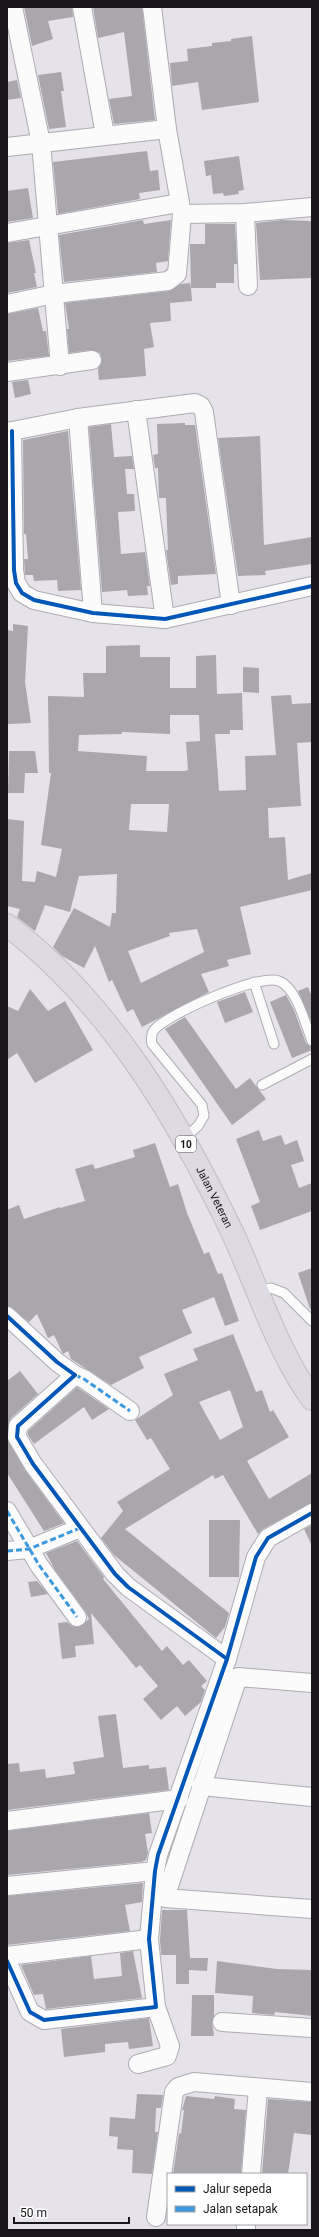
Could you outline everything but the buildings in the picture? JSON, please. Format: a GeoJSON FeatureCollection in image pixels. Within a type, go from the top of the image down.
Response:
{"type":"FeatureCollection","features":[{"type":"Feature","properties":{"kind":"highway","name":"Jalan Veteran"},"geometry":{"type":"LineString","coordinates":[[7,925],[37,948],[85,996],[138,1067],[183,1139],[234,1238],[279,1341],[312,1399]]}},
{"type":"Feature","properties":{"kind":"street"},"geometry":{"type":"LineString","coordinates":[[12,7],[49,225],[60,366]]}},
{"type":"Feature","properties":{"kind":"street"},"geometry":{"type":"LineString","coordinates":[[82,7],[105,136]]}},
{"type":"Feature","properties":{"kind":"street"},"geometry":{"type":"LineString","coordinates":[[7,304],[54,294],[168,281],[174,278],[179,266],[180,209],[166,129],[152,7]]}},
{"type":"Feature","properties":{"kind":"street"},"geometry":{"type":"LineString","coordinates":[[7,33],[35,144]]}},
{"type":"Feature","properties":{"kind":"street"},"geometry":{"type":"LineString","coordinates":[[7,147],[166,129]]}},
{"type":"Feature","properties":{"kind":"street"},"geometry":{"type":"LineString","coordinates":[[7,233],[49,225],[180,209],[245,213],[312,207]]}},
{"type":"Feature","properties":{"kind":"street"},"geometry":{"type":"LineString","coordinates":[[245,213],[248,286]]}},
{"type":"Feature","properties":{"kind":"street"},"geometry":{"type":"LineString","coordinates":[[7,372],[60,366],[92,360]]}},
{"type":"Feature","properties":{"kind":"street"},"geometry":{"type":"LineString","coordinates":[[231,606],[204,412],[201,406],[195,403],[136,410],[78,418],[10,432],[16,583],[22,593],[34,600],[93,613],[165,619],[231,606],[312,586]]}},
{"type":"Feature","properties":{"kind":"street"},"geometry":{"type":"LineString","coordinates":[[136,410],[165,619]]}},
{"type":"Feature","properties":{"kind":"street"},"geometry":{"type":"LineString","coordinates":[[78,418],[93,613]]}},
{"type":"Feature","properties":{"kind":"street"},"geometry":{"type":"LineString","coordinates":[[7,1316],[57,1362],[130,1411]]}},
{"type":"Feature","properties":{"kind":"street"},"geometry":{"type":"LineString","coordinates":[[75,1375],[18,1426],[16,1431],[20,1442],[33,1464],[115,1574],[128,1587],[227,1659]]}},
{"type":"Feature","properties":{"kind":"street"},"geometry":{"type":"LineString","coordinates":[[7,1511],[29,1549],[77,1617]]}},
{"type":"Feature","properties":{"kind":"street"},"geometry":{"type":"LineString","coordinates":[[138,2064],[167,2056],[170,2046],[156,2007],[149,1939],[155,1871],[158,1855],[179,1799],[227,1659],[256,1557],[261,1546],[268,1538],[312,1513]]}},
{"type":"Feature","properties":{"kind":"street"},"geometry":{"type":"LineString","coordinates":[[7,1551],[29,1549],[80,1528]]}},
{"type":"Feature","properties":{"kind":"street"},"geometry":{"type":"LineString","coordinates":[[312,1682],[238,1677],[165,1898],[312,1909]]}},
{"type":"Feature","properties":{"kind":"street"},"geometry":{"type":"LineString","coordinates":[[201,1786],[312,1797]]}},
{"type":"Feature","properties":{"kind":"street"},"geometry":{"type":"LineString","coordinates":[[7,1821],[179,1799]]}},
{"type":"Feature","properties":{"kind":"street"},"geometry":{"type":"LineString","coordinates":[[7,1886],[155,1871]]}},
{"type":"Feature","properties":{"kind":"street"},"geometry":{"type":"LineString","coordinates":[[7,1956],[149,1939]]}},
{"type":"Feature","properties":{"kind":"street"},"geometry":{"type":"LineString","coordinates":[[7,1961],[30,2012],[44,2020],[156,2007]]}},
{"type":"Feature","properties":{"kind":"street"},"geometry":{"type":"LineString","coordinates":[[222,2022],[312,2028]]}},
{"type":"Feature","properties":{"kind":"street"},"geometry":{"type":"LineString","coordinates":[[156,2217],[174,2092],[178,2087],[194,2082],[312,2092]]}},
{"type":"Feature","properties":{"kind":"street"},"geometry":{"type":"LineString","coordinates":[[251,2173],[258,2088]]}},
{"type":"Feature","properties":{"kind":"lane"},"geometry":{"type":"LineString","coordinates":[[183,1139],[198,1126],[204,1116],[202,1105],[152,1044],[151,1038],[153,1031],[166,1019],[254,982],[277,980],[286,984],[292,992],[312,1041]]}},
{"type":"Feature","properties":{"kind":"lane"},"geometry":{"type":"LineString","coordinates":[[254,982],[274,1044]]}},
{"type":"Feature","properties":{"kind":"lane"},"geometry":{"type":"LineString","coordinates":[[262,1085],[312,1058]]}},
{"type":"Feature","properties":{"kind":"lane"},"geometry":{"type":"LineString","coordinates":[[256,1290],[271,1288],[284,1294],[312,1321]]}},
{"type":"Feature","properties":{"kind":"marked path"},"geometry":{"type":"LineString","coordinates":[[75,1375],[84,1379],[130,1411]]}},
{"type":"Feature","properties":{"kind":"marked path"},"geometry":{"type":"LineString","coordinates":[[7,1511],[39,1565],[77,1617]]}},
{"type":"Feature","properties":{"kind":"marked path"},"geometry":{"type":"LineString","coordinates":[[7,1551],[29,1549],[80,1528]]}},
{"type":"Feature","properties":{"kind":"cycle path"},"geometry":{"type":"LineString","coordinates":[[12,431],[14,570],[16,583],[22,593],[34,600],[93,613],[165,619],[312,586]]}},
{"type":"Feature","properties":{"kind":"cycle path"},"geometry":{"type":"LineString","coordinates":[[7,1316],[57,1362],[75,1375],[18,1426],[17,1437],[33,1464],[115,1574],[128,1587],[227,1659]]}},
{"type":"Feature","properties":{"kind":"cycle path"},"geometry":{"type":"LineString","coordinates":[[7,1961],[30,2012],[44,2020],[156,2007],[149,1939],[155,1871],[158,1855],[227,1659],[256,1557],[268,1538],[312,1513]]}}]}
